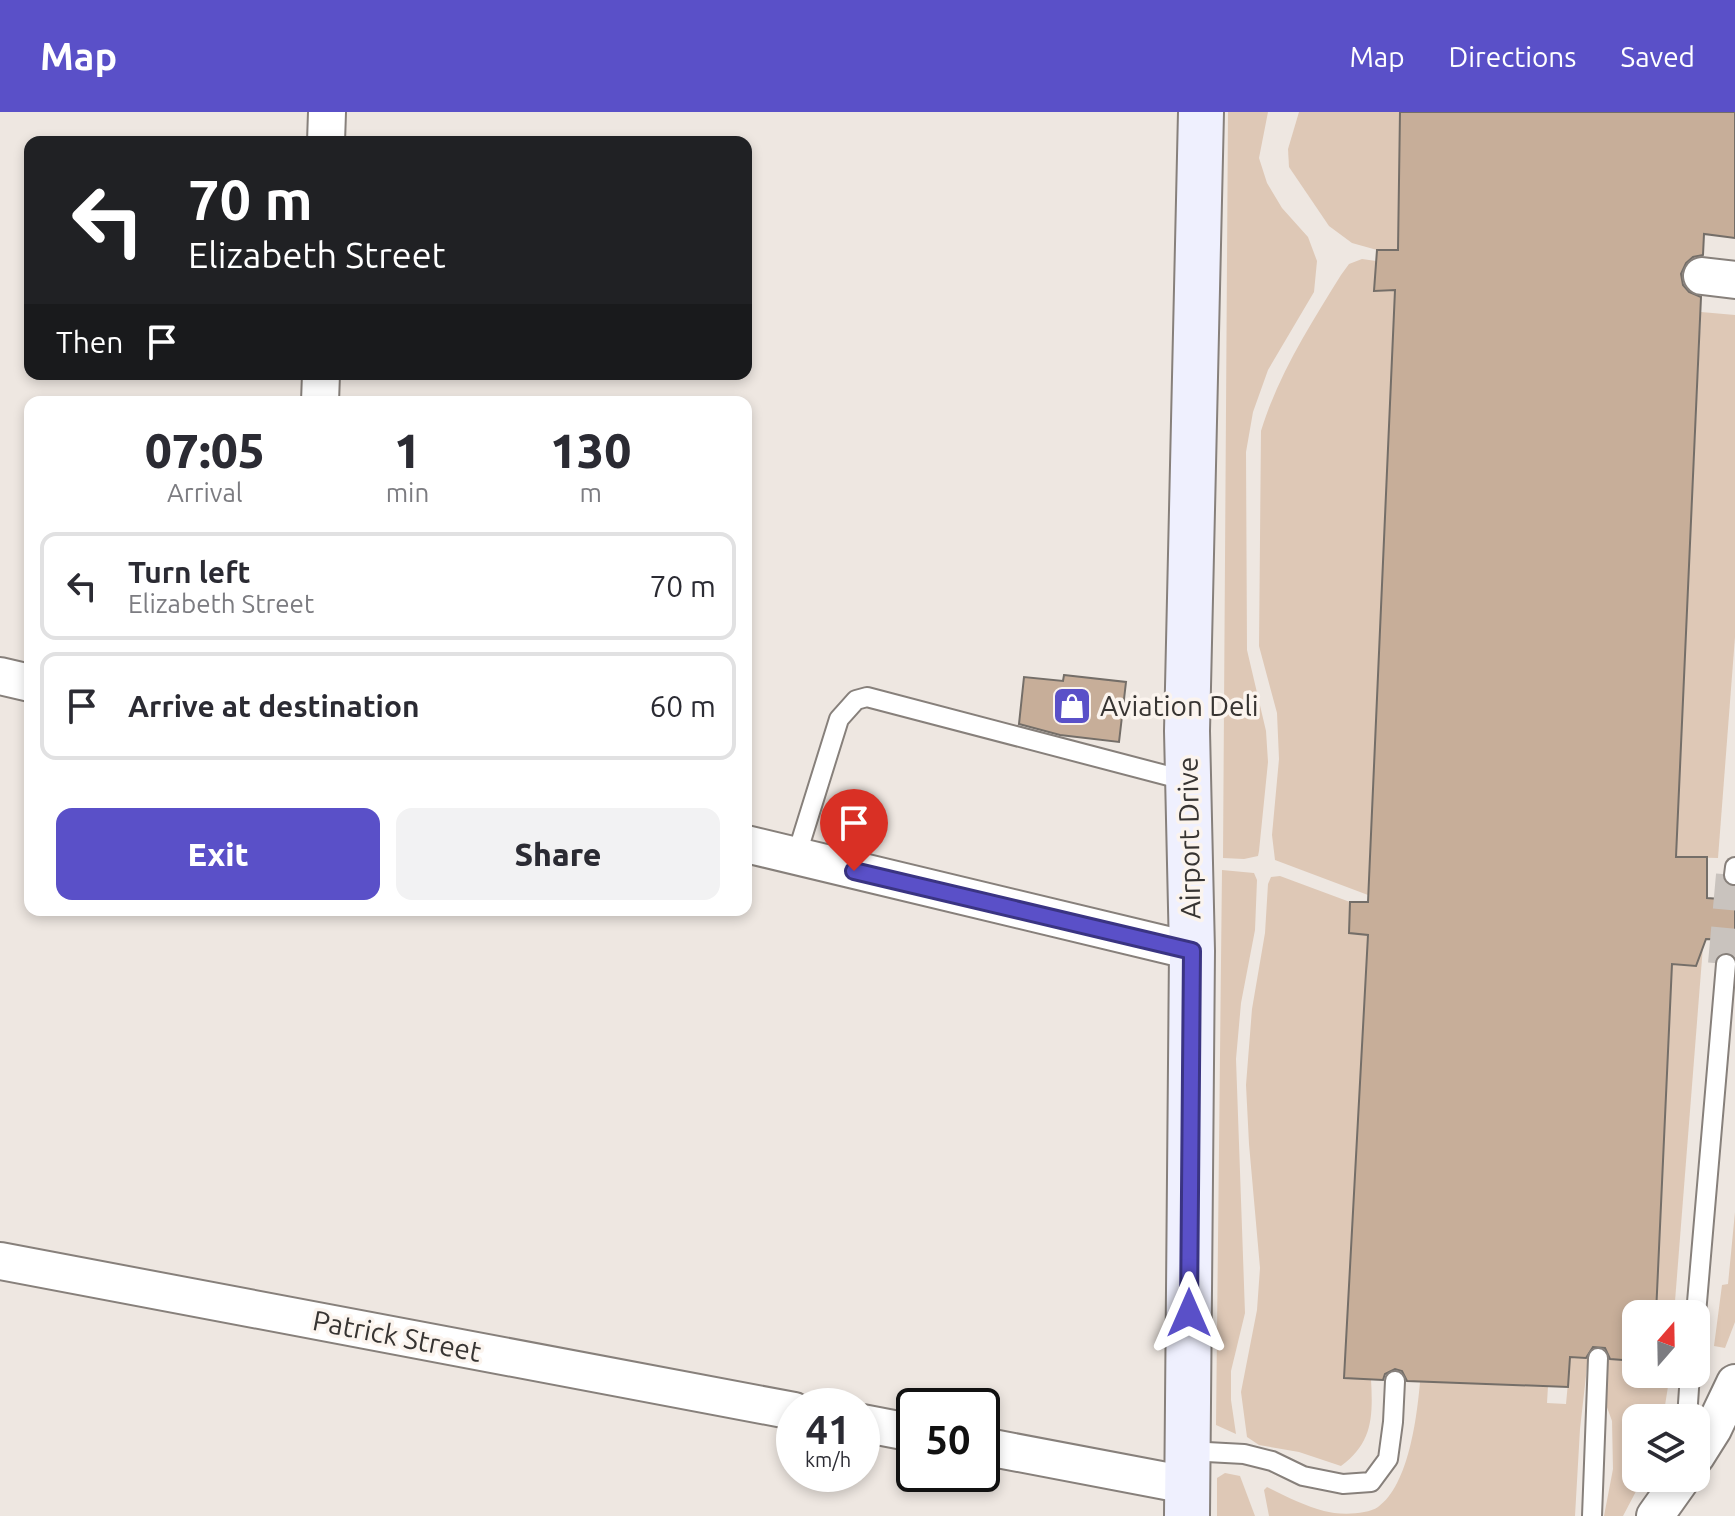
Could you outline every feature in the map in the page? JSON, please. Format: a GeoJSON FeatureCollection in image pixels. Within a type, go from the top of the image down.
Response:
{"type":"FeatureCollection","features":[{"type":"Feature","properties":{"kind":"main road","name":"Airport Drive"},"geometry":{"type":"LineString","coordinates":[[1187,1484],[1192,951],[1187,700],[1201,112]]}},
{"type":"Feature","properties":{"kind":"street"},"geometry":{"type":"LineString","coordinates":[[326,136],[327,112]]}},
{"type":"Feature","properties":{"kind":"street"},"geometry":{"type":"LineString","coordinates":[[0,676],[24,682]]}},
{"type":"Feature","properties":{"kind":"street"},"geometry":{"type":"LineString","coordinates":[[752,846],[1192,951]]}},
{"type":"Feature","properties":{"kind":"street","name":"Patrick Street"},"geometry":{"type":"LineString","coordinates":[[0,1261],[776,1408]]}},
{"type":"Feature","properties":{"kind":"street"},"geometry":{"type":"LineString","coordinates":[[1710,1434],[1735,1383]]}},
{"type":"Feature","properties":{"kind":"street"},"geometry":{"type":"LineString","coordinates":[[1000,1449],[1187,1484]]}},
{"type":"Feature","properties":{"kind":"lane"},"geometry":{"type":"LineString","coordinates":[[796,857],[839,719],[856,700],[867,697],[1188,781]]}},
{"type":"Feature","properties":{"kind":"lane"},"geometry":{"type":"LineString","coordinates":[[1734,875],[1735,867]]}},
{"type":"Feature","properties":{"kind":"lane"},"geometry":{"type":"LineString","coordinates":[[1697,1300],[1726,964]]}},
{"type":"Feature","properties":{"kind":"lane"},"geometry":{"type":"LineString","coordinates":[[1592,1516],[1598,1358]]}},
{"type":"Feature","properties":{"kind":"lane"},"geometry":{"type":"LineString","coordinates":[[1187,1484],[1244,1454],[1272,1461],[1303,1476],[1343,1484],[1371,1482],[1388,1459],[1395,1381]]}},
{"type":"Feature","properties":{"kind":"shaded area"},"geometry":{"type":"Polygon","coordinates":[[[1228,112],[1268,112],[1259,158],[1267,183],[1282,208],[1308,237],[1317,261],[1314,292],[1268,370],[1253,412],[1246,452],[1247,650],[1266,731],[1268,762],[1258,856],[1244,859],[1223,858],[1228,112]]]}},
{"type":"Feature","properties":{"kind":"shaded area"},"geometry":{"type":"Polygon","coordinates":[[[1299,112],[1400,112],[1398,250],[1377,250],[1352,243],[1329,226],[1289,167],[1288,149],[1299,112]]]}},
{"type":"Feature","properties":{"kind":"shaded area"},"geometry":{"type":"Polygon","coordinates":[[[1362,259],[1376,261],[1375,291],[1395,290],[1368,895],[1275,860],[1272,835],[1279,759],[1277,713],[1259,646],[1261,431],[1276,390],[1307,332],[1349,264],[1362,259]]]}},
{"type":"Feature","properties":{"kind":"shaded area"},"geometry":{"type":"Polygon","coordinates":[[[1701,312],[1735,315],[1735,637],[1718,858],[1676,857],[1701,312]]]}},
{"type":"Feature","properties":{"kind":"shaded area"},"geometry":{"type":"Polygon","coordinates":[[[1222,870],[1254,873],[1257,880],[1255,930],[1241,1003],[1236,1059],[1245,1313],[1231,1371],[1236,1434],[1216,1425],[1222,870]]]}},
{"type":"Feature","properties":{"kind":"shaded area"},"geometry":{"type":"Polygon","coordinates":[[[1280,876],[1350,902],[1349,933],[1368,935],[1344,1378],[1371,1379],[1372,1405],[1365,1438],[1352,1457],[1341,1466],[1299,1452],[1259,1445],[1247,1437],[1241,1392],[1257,1310],[1260,1268],[1246,1085],[1268,884],[1271,877],[1280,876]]]}},
{"type":"Feature","properties":{"kind":"shaded area"},"geometry":{"type":"Polygon","coordinates":[[[1703,946],[1675,1300],[1657,1300],[1672,953],[1703,946]]]}},
{"type":"Feature","properties":{"kind":"shaded area"},"geometry":{"type":"Polygon","coordinates":[[[1735,1212],[1735,1322],[1725,1348],[1714,1346],[1722,1285],[1728,1284],[1735,1212]]]}},
{"type":"Feature","properties":{"kind":"shaded area"},"geometry":{"type":"Polygon","coordinates":[[[1550,1355],[1588,1358],[1575,1516],[1269,1516],[1264,1490],[1267,1487],[1302,1504],[1330,1512],[1359,1513],[1378,1507],[1389,1497],[1404,1467],[1414,1431],[1420,1382],[1548,1386],[1547,1403],[1566,1404],[1569,1372],[1548,1371],[1550,1355]]]}},
{"type":"Feature","properties":{"kind":"shaded area"},"geometry":{"type":"Polygon","coordinates":[[[1608,1359],[1622,1360],[1622,1388],[1668,1388],[1665,1404],[1622,1404],[1622,1492],[1636,1492],[1623,1516],[1604,1516],[1613,1469],[1612,1421],[1604,1399],[1608,1359]]]}},
{"type":"Feature","properties":{"kind":"shaded area"},"geometry":{"type":"Polygon","coordinates":[[[1225,1473],[1240,1476],[1255,1516],[1217,1516],[1217,1478],[1225,1473]]]}},
{"type":"Feature","properties":{"kind":"building"},"geometry":{"type":"Polygon","coordinates":[[[1400,112],[1735,112],[1735,238],[1704,234],[1703,255],[1693,257],[1686,263],[1681,274],[1683,285],[1689,292],[1701,297],[1676,857],[1707,857],[1707,898],[1735,900],[1735,940],[1706,939],[1696,966],[1672,964],[1657,1300],[1622,1300],[1622,1360],[1610,1359],[1605,1348],[1593,1347],[1586,1358],[1570,1357],[1568,1387],[1407,1381],[1402,1371],[1395,1369],[1385,1374],[1383,1380],[1344,1378],[1368,935],[1349,933],[1350,902],[1368,902],[1395,290],[1374,291],[1377,250],[1398,250],[1400,112]]]}},
{"type":"Feature","properties":{"kind":"building","name":"Aviation Deli"},"geometry":{"type":"Polygon","coordinates":[[[1064,675],[1126,682],[1119,742],[1060,735],[1019,724],[1024,677],[1063,681],[1064,675]]]}},
{"type":"Feature","properties":{"kind":"tunnel"},"geometry":{"type":"LineString","coordinates":[[1726,964],[1734,875]]}},
{"type":"Feature","properties":{"kind":"place","name":"Aviation Deli"},"geometry":{"type":"Point","coordinates":[1072,706]}},
{"type":"Feature","properties":{"kind":"route"},"geometry":{"type":"LineString","coordinates":[[854,871],[1192,951],[1189,1313]]}}]}
